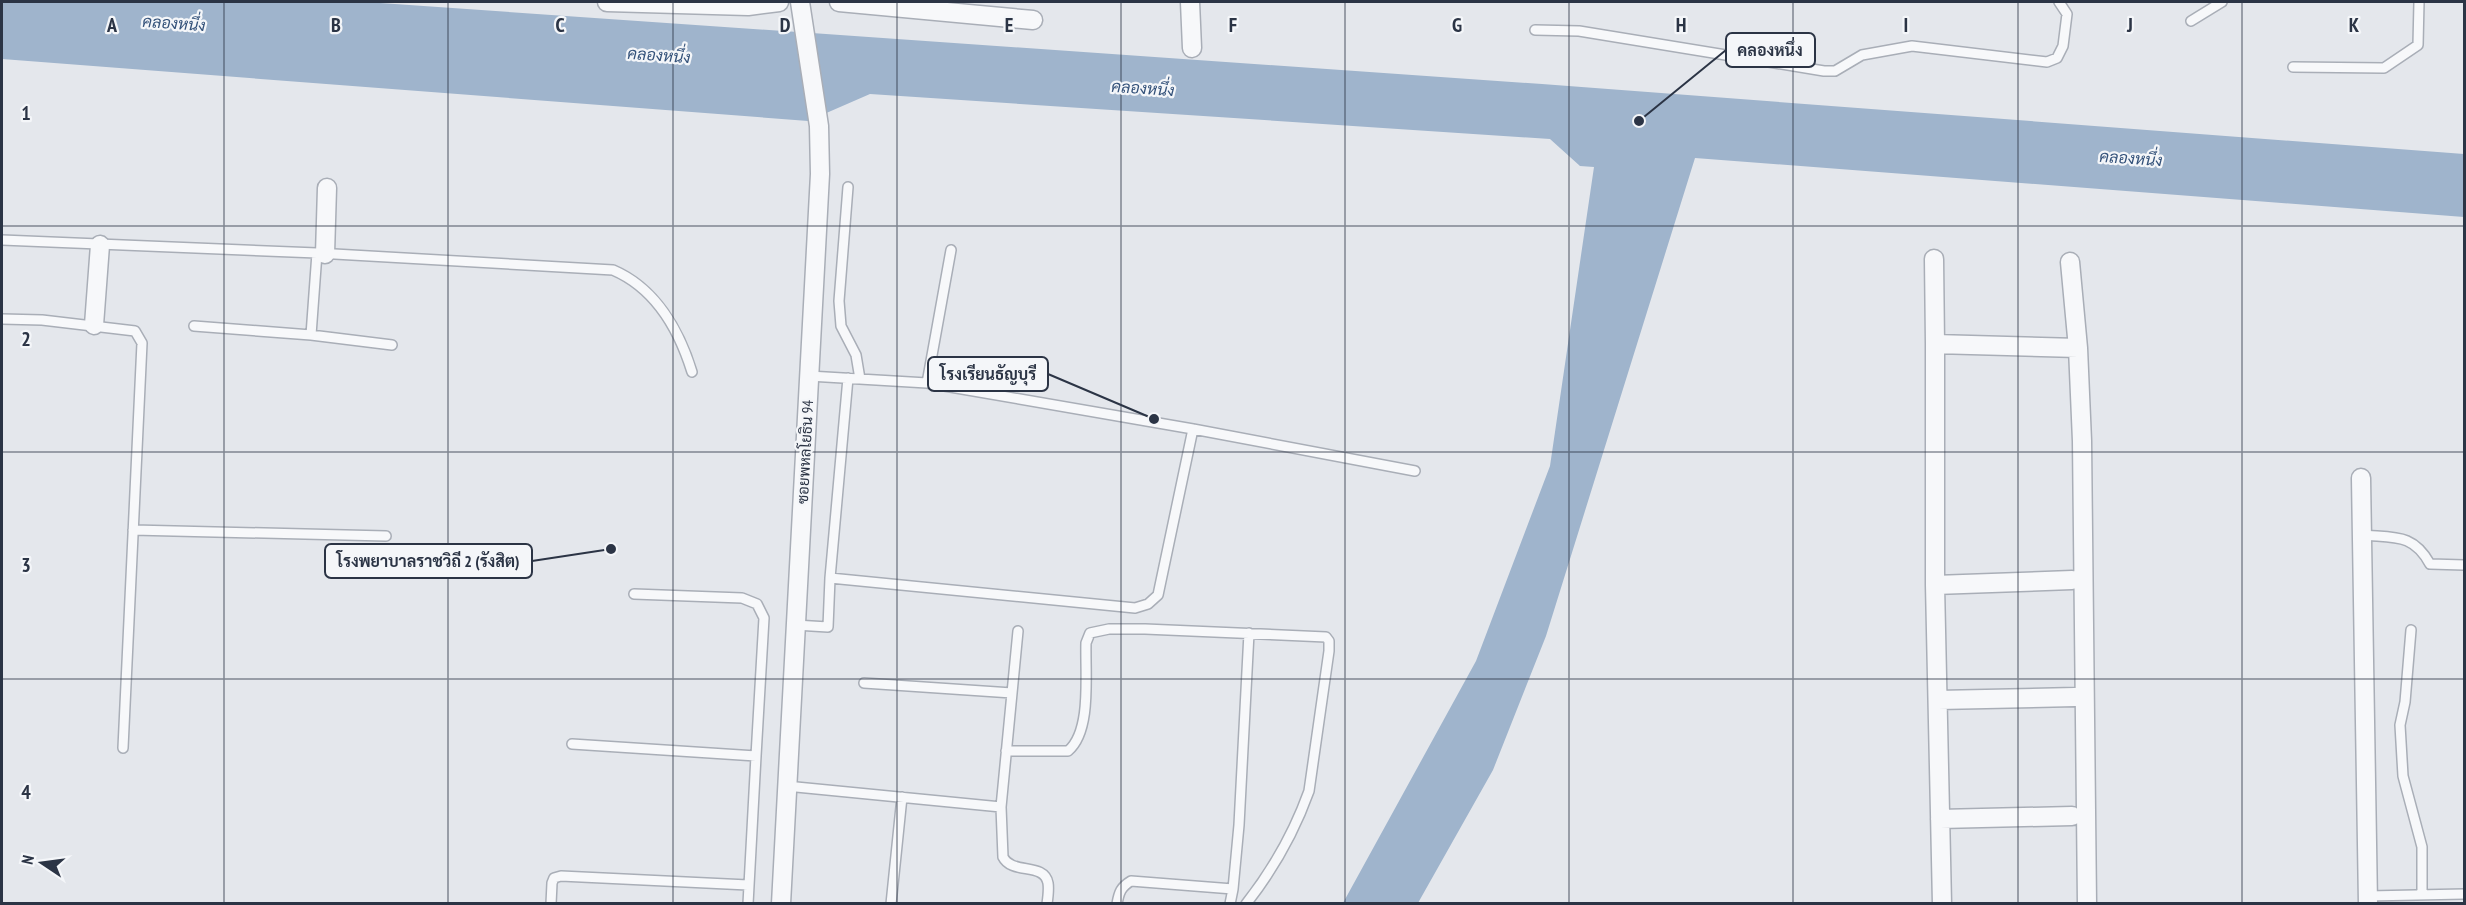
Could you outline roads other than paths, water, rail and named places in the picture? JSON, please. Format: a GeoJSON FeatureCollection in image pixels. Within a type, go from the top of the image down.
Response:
{"type":"FeatureCollection","features":[{"type":"Feature","properties":{"kind":"street"},"geometry":{"type":"LineString","coordinates":[[607,2],[748,6],[779,2]]}},
{"type":"Feature","properties":{"kind":"street"},"geometry":{"type":"LineString","coordinates":[[839,2],[1033,20]]}},
{"type":"Feature","properties":{"kind":"street"},"geometry":{"type":"LineString","coordinates":[[1190,2],[1192,48]]}},
{"type":"Feature","properties":{"kind":"street","name":"ซอยพหลโยธิน 94"},"geometry":{"type":"LineString","coordinates":[[781,903],[820,174],[819,126],[801,6]]}},
{"type":"Feature","properties":{"kind":"street"},"geometry":{"type":"LineString","coordinates":[[321,253],[327,188]]}},
{"type":"Feature","properties":{"kind":"street"},"geometry":{"type":"LineString","coordinates":[[94,325],[100,245]]}},
{"type":"Feature","properties":{"kind":"street"},"geometry":{"type":"LineString","coordinates":[[1934,259],[1935,585],[1942,903]]}},
{"type":"Feature","properties":{"kind":"street"},"geometry":{"type":"LineString","coordinates":[[2070,262],[2078,348],[2082,441],[2087,903]]}},
{"type":"Feature","properties":{"kind":"street"},"geometry":{"type":"LineString","coordinates":[[1935,344],[2078,348]]}},
{"type":"Feature","properties":{"kind":"street"},"geometry":{"type":"LineString","coordinates":[[2361,478],[2368,899]]}},
{"type":"Feature","properties":{"kind":"street"},"geometry":{"type":"LineString","coordinates":[[1935,585],[2072,580]]}},
{"type":"Feature","properties":{"kind":"street"},"geometry":{"type":"LineString","coordinates":[[1938,700],[2075,697]]}},
{"type":"Feature","properties":{"kind":"street"},"geometry":{"type":"LineString","coordinates":[[1940,819],[2072,816]]}},
{"type":"Feature","properties":{"kind":"lane"},"geometry":{"type":"LineString","coordinates":[[1535,30],[1579,31],[1824,71],[1835,71],[1862,55],[1912,46],[2047,62],[2057,58],[2063,46],[2067,14],[2060,2]]}},
{"type":"Feature","properties":{"kind":"lane"},"geometry":{"type":"LineString","coordinates":[[2191,21],[2222,2]]}},
{"type":"Feature","properties":{"kind":"lane"},"geometry":{"type":"LineString","coordinates":[[2293,67],[2384,68],[2418,45],[2419,2]]}},
{"type":"Feature","properties":{"kind":"lane"},"geometry":{"type":"LineString","coordinates":[[848,187],[839,301],[841,326],[856,355],[860,379]]}},
{"type":"Feature","properties":{"kind":"lane"},"geometry":{"type":"LineString","coordinates":[[2,240],[321,253],[613,270],[630,277],[661,309],[684,345],[692,372]]}},
{"type":"Feature","properties":{"kind":"lane"},"geometry":{"type":"LineString","coordinates":[[927,383],[951,250]]}},
{"type":"Feature","properties":{"kind":"lane"},"geometry":{"type":"LineString","coordinates":[[311,335],[321,253]]}},
{"type":"Feature","properties":{"kind":"lane"},"geometry":{"type":"LineString","coordinates":[[2,319],[94,325],[135,331],[142,344],[123,748]]}},
{"type":"Feature","properties":{"kind":"lane"},"geometry":{"type":"LineString","coordinates":[[194,326],[311,335],[392,345]]}},
{"type":"Feature","properties":{"kind":"lane"},"geometry":{"type":"LineString","coordinates":[[809,376],[927,383],[1193,429],[1415,471]]}},
{"type":"Feature","properties":{"kind":"lane"},"geometry":{"type":"LineString","coordinates":[[795,625],[828,627],[830,578],[848,378]]}},
{"type":"Feature","properties":{"kind":"lane"},"geometry":{"type":"LineString","coordinates":[[830,578],[1135,608],[1148,604],[1158,595],[1193,429]]}},
{"type":"Feature","properties":{"kind":"lane"},"geometry":{"type":"LineString","coordinates":[[133,530],[386,536]]}},
{"type":"Feature","properties":{"kind":"lane"},"geometry":{"type":"LineString","coordinates":[[2362,535],[2406,538],[2422,549],[2430,564],[2464,565]]}},
{"type":"Feature","properties":{"kind":"lane"},"geometry":{"type":"LineString","coordinates":[[634,594],[742,598],[757,604],[764,618],[748,903]]}},
{"type":"Feature","properties":{"kind":"lane"},"geometry":{"type":"LineString","coordinates":[[1006,751],[1056,753],[1068,751],[1077,744],[1084,717],[1086,643],[1090,633],[1109,629],[1144,629],[1326,637],[1329,644],[1309,791],[1302,810],[1276,858],[1245,903]]}},
{"type":"Feature","properties":{"kind":"lane"},"geometry":{"type":"LineString","coordinates":[[2411,630],[2405,702],[2400,725],[2403,776],[2422,847],[2422,895]]}},
{"type":"Feature","properties":{"kind":"lane"},"geometry":{"type":"LineString","coordinates":[[1018,631],[1001,807],[1003,857],[1006,863],[1012,866],[1040,872],[1045,876],[1048,883],[1047,903]]}},
{"type":"Feature","properties":{"kind":"lane"},"geometry":{"type":"LineString","coordinates":[[1230,903],[1239,825],[1249,633]]}},
{"type":"Feature","properties":{"kind":"lane"},"geometry":{"type":"LineString","coordinates":[[864,683],[1012,693]]}},
{"type":"Feature","properties":{"kind":"lane"},"geometry":{"type":"LineString","coordinates":[[572,744],[756,756]]}},
{"type":"Feature","properties":{"kind":"lane"},"geometry":{"type":"LineString","coordinates":[[786,786],[1001,807]]}},
{"type":"Feature","properties":{"kind":"lane"},"geometry":{"type":"LineString","coordinates":[[891,903],[902,797]]}},
{"type":"Feature","properties":{"kind":"lane"},"geometry":{"type":"LineString","coordinates":[[551,903],[552,883],[554,878],[561,876],[748,885]]}},
{"type":"Feature","properties":{"kind":"lane"},"geometry":{"type":"LineString","coordinates":[[1117,903],[1118,892],[1122,886],[1131,881],[1233,889]]}},
{"type":"Feature","properties":{"kind":"lane"},"geometry":{"type":"LineString","coordinates":[[2368,899],[2464,894]]}},
{"type":"Feature","properties":{"kind":"water"},"geometry":{"type":"Polygon","coordinates":[[[2,2],[366,2],[1542,84],[2464,154],[2464,217],[1695,158],[1546,636],[1493,770],[1418,903],[1343,903],[1476,661],[1550,466],[1594,167],[1580,166],[1550,139],[870,94],[808,121],[2,59],[2,2]]]}},
{"type":"Feature","properties":{"kind":"place","name":"คลองหนึ่ง"},"geometry":{"type":"Point","coordinates":[1639,121]}},
{"type":"Feature","properties":{"kind":"place","name":"โรงเรียนธัญบุรี"},"geometry":{"type":"Point","coordinates":[1154,419]}},
{"type":"Feature","properties":{"kind":"place","name":"โรงพยาบาลราชวิถี 2 (รังสิต)"},"geometry":{"type":"Point","coordinates":[611,549]}}]}
